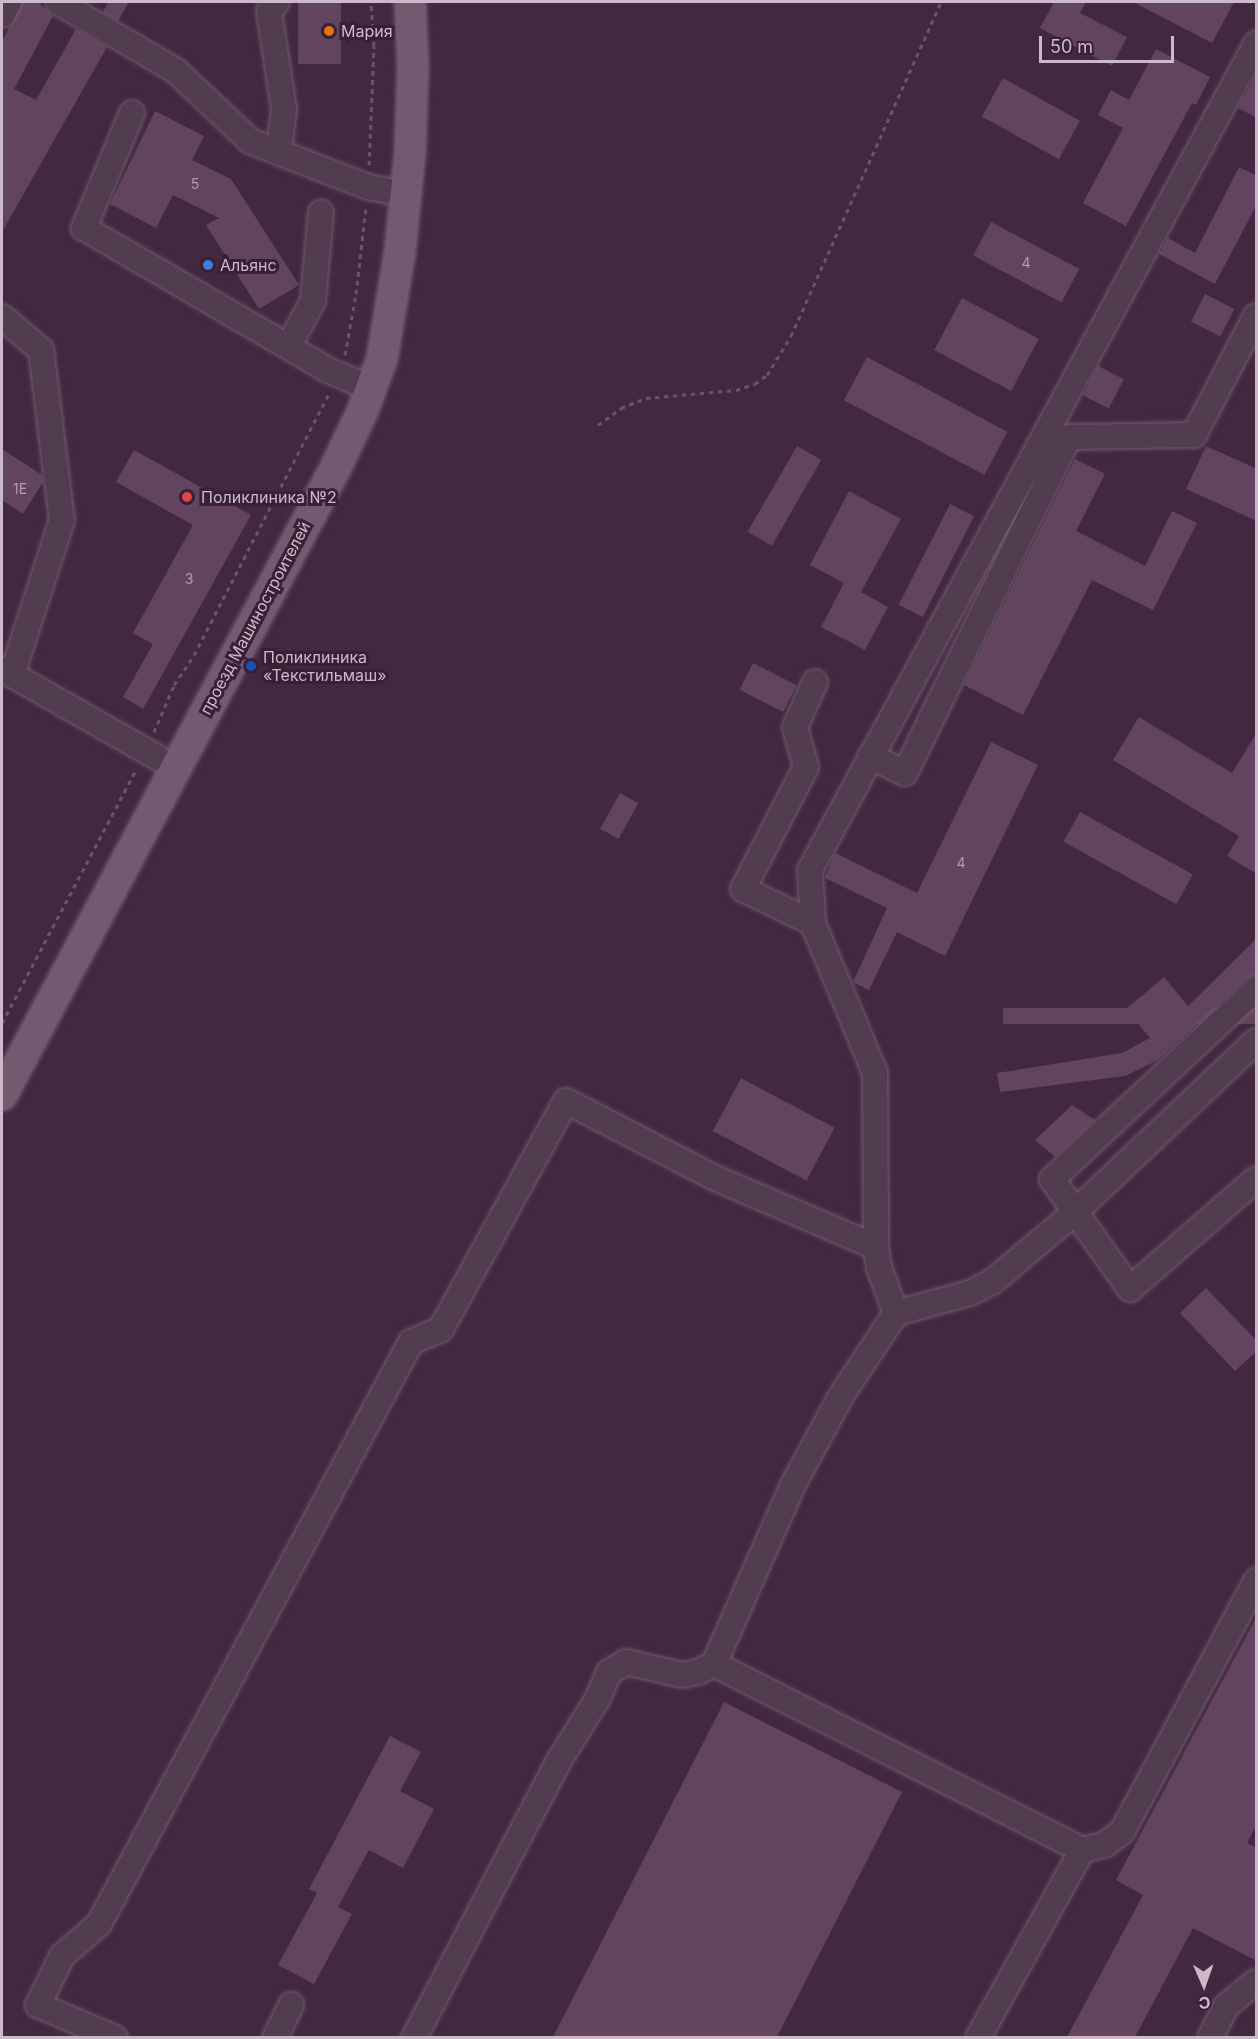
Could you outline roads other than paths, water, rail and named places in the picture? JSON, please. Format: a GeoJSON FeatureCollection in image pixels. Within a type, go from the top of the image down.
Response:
{"type":"FeatureCollection","features":[{"type":"Feature","properties":{"kind":"main road","name":"проезд Машиностроителей"},"geometry":{"type":"LineString","coordinates":[[2,1057],[320,460],[375,302],[378,189],[393,117],[391,2]]}},
{"type":"Feature","properties":{"kind":"main road","name":"проезд Машиностроителей"},"geometry":{"type":"LineString","coordinates":[[2,1095],[159,759],[336,467],[363,410],[382,359],[400,251],[410,153],[413,67],[410,2]]}},
{"type":"Feature","properties":{"kind":"lane"},"geometry":{"type":"LineString","coordinates":[[2,15],[9,2]]}},
{"type":"Feature","properties":{"kind":"lane"},"geometry":{"type":"LineString","coordinates":[[58,2],[176,71],[250,141],[378,189]]}},
{"type":"Feature","properties":{"kind":"lane"},"geometry":{"type":"LineString","coordinates":[[266,5],[284,109],[279,153]]}},
{"type":"Feature","properties":{"kind":"lane"},"geometry":{"type":"LineString","coordinates":[[896,1313],[879,1268],[876,1247],[875,1073],[813,923],[810,870],[1257,44]]}},
{"type":"Feature","properties":{"kind":"lane"},"geometry":{"type":"LineString","coordinates":[[132,113],[84,228],[348,378]]}},
{"type":"Feature","properties":{"kind":"lane"},"geometry":{"type":"LineString","coordinates":[[289,345],[313,301],[321,212]]}},
{"type":"Feature","properties":{"kind":"lane"},"geometry":{"type":"LineString","coordinates":[[870,756],[905,773],[1069,437],[1194,435],[1257,315]]}},
{"type":"Feature","properties":{"kind":"lane"},"geometry":{"type":"LineString","coordinates":[[2,317],[41,350],[62,520],[7,672],[159,759]]}},
{"type":"Feature","properties":{"kind":"lane"},"geometry":{"type":"LineString","coordinates":[[813,923],[743,889],[806,767],[795,727],[815,682]]}},
{"type":"Feature","properties":{"kind":"lane"},"geometry":{"type":"LineString","coordinates":[[1257,989],[1052,1179],[1130,1289],[1257,1179]]}},
{"type":"Feature","properties":{"kind":"lane"},"geometry":{"type":"LineString","coordinates":[[414,2037],[557,1764],[598,1698],[609,1672],[626,1662],[682,1675],[698,1672],[714,1664],[794,1483],[841,1396],[896,1313],[970,1293],[992,1282],[1074,1213],[1257,1041]]}},
{"type":"Feature","properties":{"kind":"lane"},"geometry":{"type":"LineString","coordinates":[[115,2037],[38,2005],[62,1956],[99,1924],[411,1342],[441,1329],[566,1101],[715,1178],[876,1247]]}},
{"type":"Feature","properties":{"kind":"lane"},"geometry":{"type":"LineString","coordinates":[[714,1664],[1082,1850],[1104,1845],[1122,1832],[1257,1581]]}},
{"type":"Feature","properties":{"kind":"lane"},"geometry":{"type":"LineString","coordinates":[[978,2037],[1082,1850]]}},
{"type":"Feature","properties":{"kind":"lane"},"geometry":{"type":"LineString","coordinates":[[1210,2037],[1226,2006],[1257,1982]]}},
{"type":"Feature","properties":{"kind":"lane"},"geometry":{"type":"LineString","coordinates":[[275,2037],[291,2005]]}},
{"type":"Feature","properties":{"kind":"place","name":"Мария"},"geometry":{"type":"Point","coordinates":[329,31]}},
{"type":"Feature","properties":{"kind":"place","name":"Альянс"},"geometry":{"type":"Point","coordinates":[208,265]}},
{"type":"Feature","properties":{"kind":"place","name":"Поликлиника №2"},"geometry":{"type":"Point","coordinates":[187,497]}},
{"type":"Feature","properties":{"kind":"place","name":"Поликлиника «Текстильмаш»"},"geometry":{"type":"Point","coordinates":[251,666]}}]}
